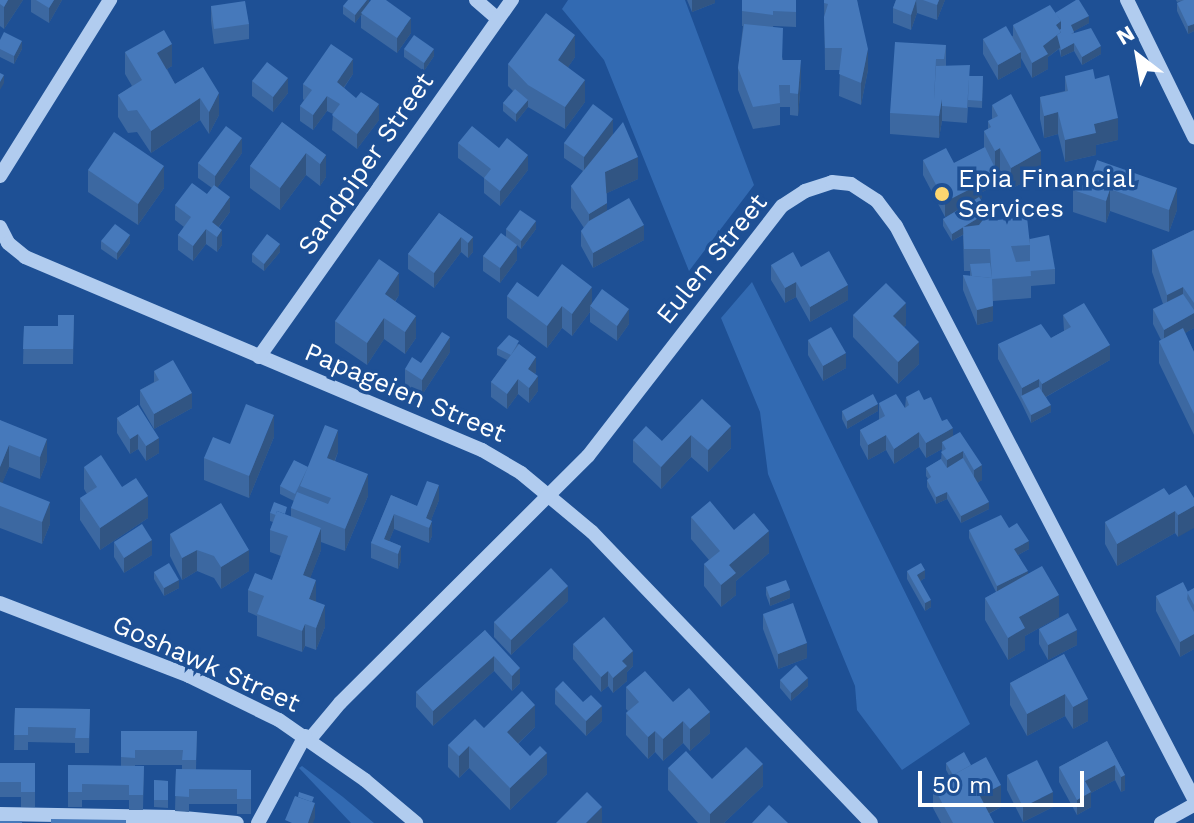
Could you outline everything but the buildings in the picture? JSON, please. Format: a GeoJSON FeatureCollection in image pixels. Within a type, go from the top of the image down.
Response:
{"type":"FeatureCollection","features":[{"type":"Feature","properties":{"kind":"street"},"geometry":{"type":"LineString","coordinates":[[0,176],[110,0]]}},
{"type":"Feature","properties":{"kind":"street"},"geometry":{"type":"LineString","coordinates":[[476,0],[498,19]]}},
{"type":"Feature","properties":{"kind":"street","name":"Sandpiper Street"},"geometry":{"type":"LineString","coordinates":[[259,357],[512,0]]}},
{"type":"Feature","properties":{"kind":"street"},"geometry":{"type":"LineString","coordinates":[[1127,0],[1194,137]]}},
{"type":"Feature","properties":{"kind":"street","name":"Eulen Street"},"geometry":{"type":"LineString","coordinates":[[258,823],[307,738],[588,456],[782,206],[805,191],[832,182],[851,184],[877,201],[896,226],[1194,802]]}},
{"type":"Feature","properties":{"kind":"street","name":"Papageien Street"},"geometry":{"type":"LineString","coordinates":[[0,227],[8,243],[25,257],[495,456],[551,496],[592,532],[871,823]]}},
{"type":"Feature","properties":{"kind":"street","name":"Goshawk Street"},"geometry":{"type":"LineString","coordinates":[[0,603],[189,676],[307,738],[416,823]]}},
{"type":"Feature","properties":{"kind":"street"},"geometry":{"type":"LineString","coordinates":[[1161,823],[1194,802]]}},
{"type":"Feature","properties":{"kind":"street"},"geometry":{"type":"LineString","coordinates":[[0,814],[173,817],[237,823]]}},
{"type":"Feature","properties":{"kind":"shaded area"},"geometry":{"type":"Polygon","coordinates":[[[568,0],[685,0],[754,185],[689,271],[604,60],[562,9],[568,0]]]}},
{"type":"Feature","properties":{"kind":"shaded area"},"geometry":{"type":"Polygon","coordinates":[[[752,282],[970,724],[902,770],[857,710],[855,686],[768,474],[760,412],[721,318],[752,282]]]}},
{"type":"Feature","properties":{"kind":"shaded area"},"geometry":{"type":"Polygon","coordinates":[[[302,766],[374,823],[351,823],[299,768],[302,766]]]}},
{"type":"Feature","properties":{"kind":"place","name":"Epia Financial Services"},"geometry":{"type":"Point","coordinates":[942,194]}}]}
